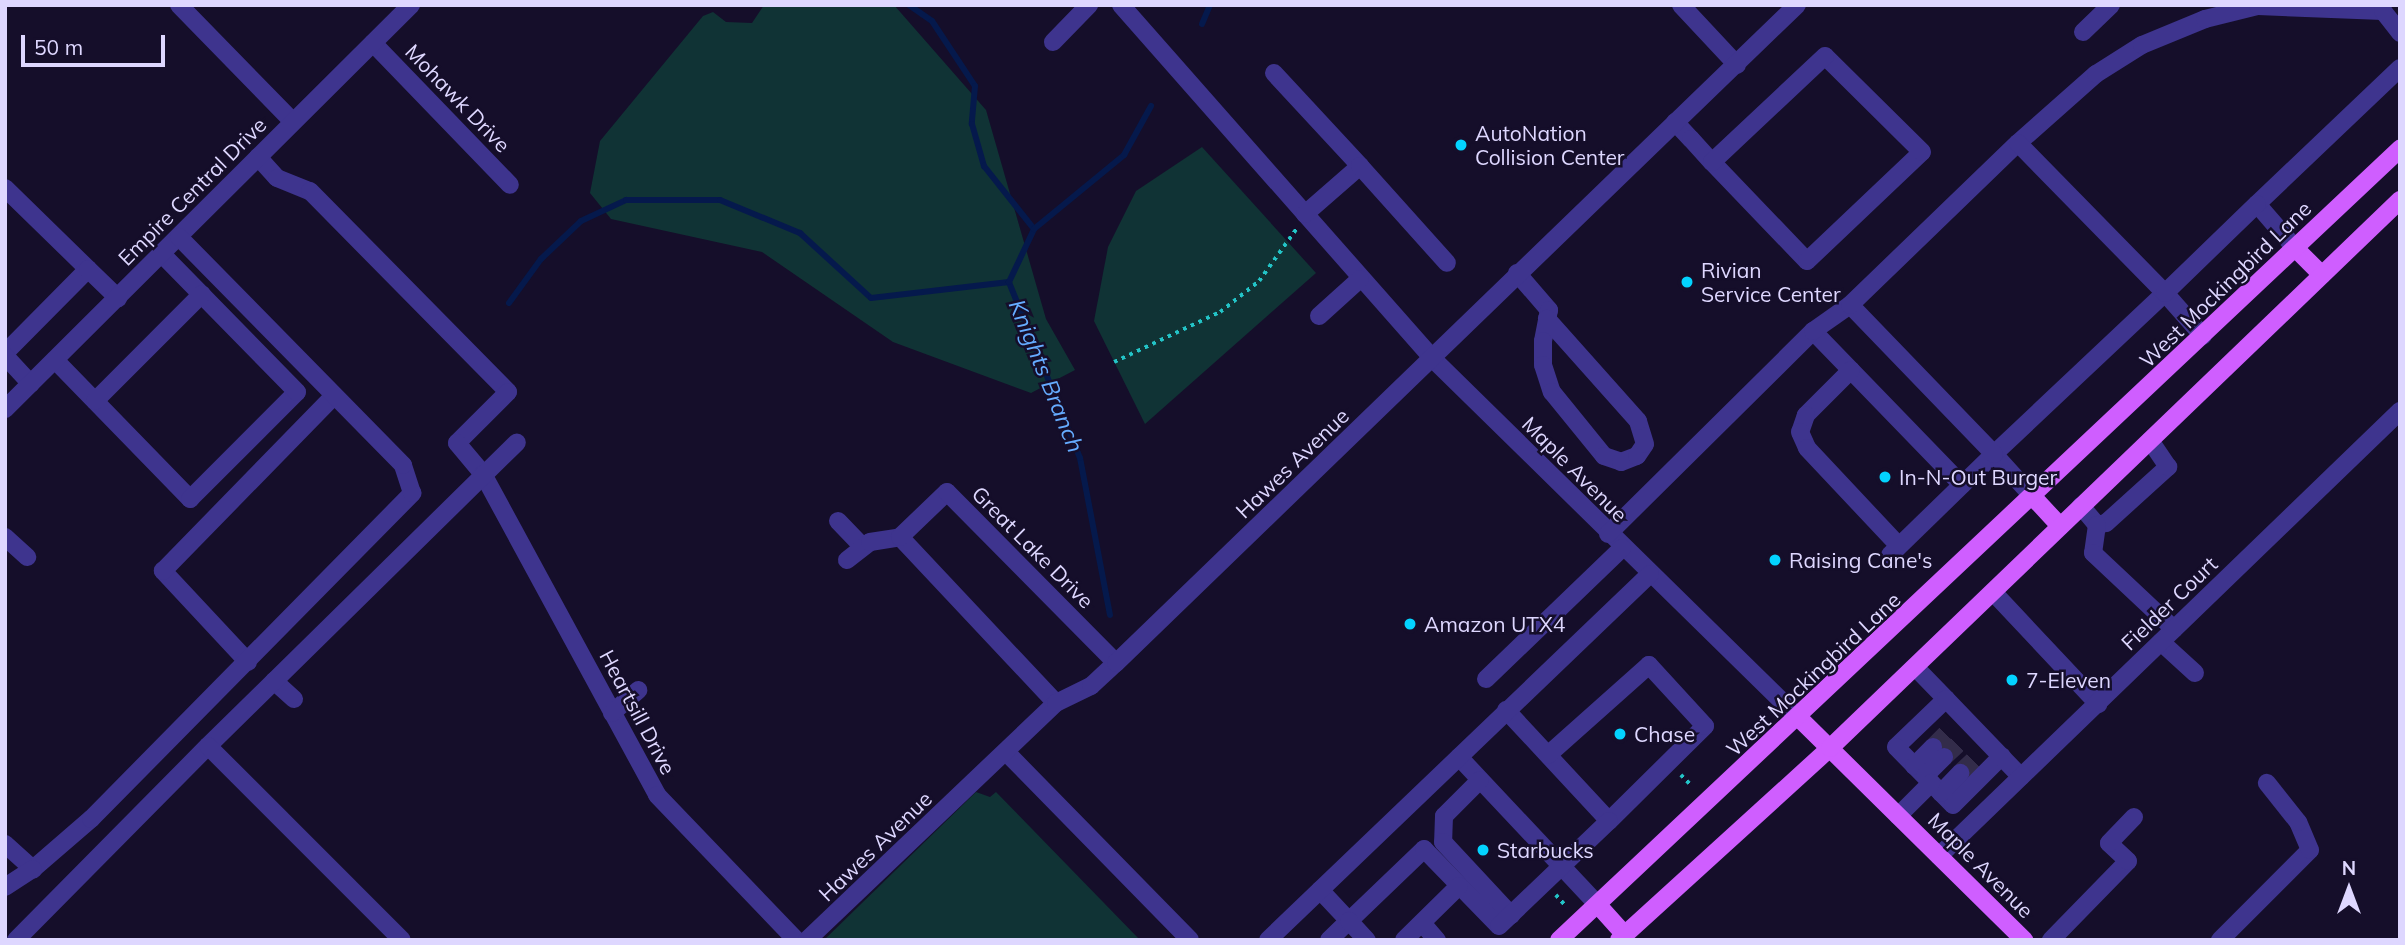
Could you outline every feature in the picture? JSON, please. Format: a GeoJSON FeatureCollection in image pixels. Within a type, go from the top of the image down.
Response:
{"type":"FeatureCollection","features":[{"type":"Feature","properties":{"kind":"main road","name":"West Mockingbird Lane"},"geometry":{"type":"LineString","coordinates":[[1559,940],[1800,719],[2400,149]]}},
{"type":"Feature","properties":{"kind":"main road"},"geometry":{"type":"LineString","coordinates":[[1598,905],[1622,937],[1830,748],[2400,200]]}},
{"type":"Feature","properties":{"kind":"main road"},"geometry":{"type":"LineString","coordinates":[[2295,248],[2322,275]]}},
{"type":"Feature","properties":{"kind":"main road"},"geometry":{"type":"LineString","coordinates":[[2033,497],[2060,526]]}},
{"type":"Feature","properties":{"kind":"main road","name":"Maple Avenue"},"geometry":{"type":"LineString","coordinates":[[1800,719],[2024,940]]}},
{"type":"Feature","properties":{"kind":"street"},"geometry":{"type":"LineString","coordinates":[[179,5],[293,122]]}},
{"type":"Feature","properties":{"kind":"street"},"geometry":{"type":"LineString","coordinates":[[1053,42],[1088,5]]}},
{"type":"Feature","properties":{"kind":"street","name":"Maple Avenue"},"geometry":{"type":"LineString","coordinates":[[1121,5],[1432,358],[1622,548],[1800,719]]}},
{"type":"Feature","properties":{"kind":"street"},"geometry":{"type":"LineString","coordinates":[[1682,5],[1737,65]]}},
{"type":"Feature","properties":{"kind":"street","name":"Hawes Avenue"},"geometry":{"type":"LineString","coordinates":[[807,940],[1056,703],[1091,686],[1116,663],[1797,5]]}},
{"type":"Feature","properties":{"kind":"street"},"geometry":{"type":"LineString","coordinates":[[2083,32],[2111,5]]}},
{"type":"Feature","properties":{"kind":"street","name":"Empire Central Drive"},"geometry":{"type":"LineString","coordinates":[[5,409],[408,6]]}},
{"type":"Feature","properties":{"kind":"street"},"geometry":{"type":"LineString","coordinates":[[1608,534],[1813,331],[1850,304],[2018,143],[2096,74],[2142,45],[2205,19],[2258,6],[2383,11],[2400,33]]}},
{"type":"Feature","properties":{"kind":"street","name":"Mohawk Drive"},"geometry":{"type":"LineString","coordinates":[[373,43],[510,185]]}},
{"type":"Feature","properties":{"kind":"street"},"geometry":{"type":"LineString","coordinates":[[1675,122],[1712,162],[1807,261],[1923,152],[1825,56],[1712,162]]}},
{"type":"Feature","properties":{"kind":"street"},"geometry":{"type":"LineString","coordinates":[[1851,370],[1806,415],[1800,432],[1807,448],[1894,550],[2400,68]]}},
{"type":"Feature","properties":{"kind":"street"},"geometry":{"type":"LineString","coordinates":[[1273,73],[1447,263]]}},
{"type":"Feature","properties":{"kind":"street"},"geometry":{"type":"LineString","coordinates":[[2018,143],[2165,293],[2203,336]]}},
{"type":"Feature","properties":{"kind":"street","name":"Heartsill Drive"},"geometry":{"type":"LineString","coordinates":[[258,158],[277,178],[310,191],[508,392],[457,443],[483,474],[657,795],[796,940]]}},
{"type":"Feature","properties":{"kind":"street"},"geometry":{"type":"LineString","coordinates":[[1304,214],[1360,166]]}},
{"type":"Feature","properties":{"kind":"street"},"geometry":{"type":"LineString","coordinates":[[5,188],[118,298]]}},
{"type":"Feature","properties":{"kind":"street"},"geometry":{"type":"LineString","coordinates":[[2257,204],[2295,248]]}},
{"type":"Feature","properties":{"kind":"street"},"geometry":{"type":"LineString","coordinates":[[5,887],[33,869],[248,662],[412,492],[403,465],[179,237]]}},
{"type":"Feature","properties":{"kind":"street"},"geometry":{"type":"LineString","coordinates":[[55,360],[190,499],[297,392],[162,254]]}},
{"type":"Feature","properties":{"kind":"street"},"geometry":{"type":"LineString","coordinates":[[31,384],[5,355],[88,270]]}},
{"type":"Feature","properties":{"kind":"street"},"geometry":{"type":"LineString","coordinates":[[1517,273],[1549,310],[1547,319],[1543,365],[1552,392],[1604,456],[1621,463],[1637,456],[1645,444],[1638,421],[1547,319]]}},
{"type":"Feature","properties":{"kind":"street"},"geometry":{"type":"LineString","coordinates":[[1320,316],[1360,279]]}},
{"type":"Feature","properties":{"kind":"street"},"geometry":{"type":"LineString","coordinates":[[94,401],[202,294]]}},
{"type":"Feature","properties":{"kind":"street"},"geometry":{"type":"LineString","coordinates":[[1850,304],[2033,497]]}},
{"type":"Feature","properties":{"kind":"street"},"geometry":{"type":"LineString","coordinates":[[1813,331],[1962,485]]}},
{"type":"Feature","properties":{"kind":"street"},"geometry":{"type":"LineString","coordinates":[[248,662],[163,571],[334,396]]}},
{"type":"Feature","properties":{"kind":"street","name":"Fielder Court"},"geometry":{"type":"LineString","coordinates":[[1939,856],[2400,411]]}},
{"type":"Feature","properties":{"kind":"street"},"geometry":{"type":"LineString","coordinates":[[2150,440],[2168,467],[2098,525],[2093,553],[2168,635],[2195,673]]}},
{"type":"Feature","properties":{"kind":"street"},"geometry":{"type":"LineString","coordinates":[[16,940],[208,746],[517,442]]}},
{"type":"Feature","properties":{"kind":"street","name":"Great Lake Drive"},"geometry":{"type":"LineString","coordinates":[[900,537],[947,492],[1116,663]]}},
{"type":"Feature","properties":{"kind":"street"},"geometry":{"type":"LineString","coordinates":[[2081,506],[2098,525]]}},
{"type":"Feature","properties":{"kind":"street"},"geometry":{"type":"LineString","coordinates":[[838,521],[863,547]]}},
{"type":"Feature","properties":{"kind":"street"},"geometry":{"type":"LineString","coordinates":[[5,537],[27,557]]}},
{"type":"Feature","properties":{"kind":"street"},"geometry":{"type":"LineString","coordinates":[[847,560],[863,547],[900,537],[1056,703]]}},
{"type":"Feature","properties":{"kind":"street"},"geometry":{"type":"LineString","coordinates":[[1486,679],[1622,548]]}},
{"type":"Feature","properties":{"kind":"street"},"geometry":{"type":"LineString","coordinates":[[1268,940],[1650,575]]}},
{"type":"Feature","properties":{"kind":"street"},"geometry":{"type":"LineString","coordinates":[[1993,592],[2098,704]]}},
{"type":"Feature","properties":{"kind":"street"},"geometry":{"type":"LineString","coordinates":[[1329,940],[1424,849],[1499,926],[1705,726],[1649,665],[1640,668],[1548,755]]}},
{"type":"Feature","properties":{"kind":"street"},"geometry":{"type":"LineString","coordinates":[[1915,667],[1946,699],[1963,728],[2021,777]]}},
{"type":"Feature","properties":{"kind":"street"},"geometry":{"type":"LineString","coordinates":[[274,681],[294,699]]}},
{"type":"Feature","properties":{"kind":"street"},"geometry":{"type":"LineString","coordinates":[[612,713],[638,690]]}},
{"type":"Feature","properties":{"kind":"street"},"geometry":{"type":"LineString","coordinates":[[1946,699],[1896,747],[1953,805],[1990,752]]}},
{"type":"Feature","properties":{"kind":"street"},"geometry":{"type":"LineString","coordinates":[[1506,710],[1609,821]]}},
{"type":"Feature","properties":{"kind":"street"},"geometry":{"type":"LineString","coordinates":[[208,746],[402,940]]}},
{"type":"Feature","properties":{"kind":"street"},"geometry":{"type":"LineString","coordinates":[[1006,752],[1190,940]]}},
{"type":"Feature","properties":{"kind":"street"},"geometry":{"type":"LineString","coordinates":[[1898,816],[1928,779],[1939,752]]}},
{"type":"Feature","properties":{"kind":"street"},"geometry":{"type":"LineString","coordinates":[[1459,757],[1598,905]]}},
{"type":"Feature","properties":{"kind":"street"},"geometry":{"type":"LineString","coordinates":[[1928,779],[1960,773]]}},
{"type":"Feature","properties":{"kind":"street"},"geometry":{"type":"LineString","coordinates":[[1480,779],[1444,816],[1443,842],[1511,915]]}},
{"type":"Feature","properties":{"kind":"street"},"geometry":{"type":"LineString","coordinates":[[2220,940],[2310,850],[2298,822],[2267,783]]}},
{"type":"Feature","properties":{"kind":"street"},"geometry":{"type":"LineString","coordinates":[[2051,940],[2128,860],[2109,844],[2134,817]]}},
{"type":"Feature","properties":{"kind":"street"},"geometry":{"type":"LineString","coordinates":[[5,844],[33,869]]}},
{"type":"Feature","properties":{"kind":"street"},"geometry":{"type":"LineString","coordinates":[[1404,940],[1459,886]]}},
{"type":"Feature","properties":{"kind":"street"},"geometry":{"type":"LineString","coordinates":[[1320,890],[1367,940]]}},
{"type":"Feature","properties":{"kind":"street"},"geometry":{"type":"LineString","coordinates":[[1422,923],[1437,940]]}},
{"type":"Feature","properties":{"kind":"path"},"geometry":{"type":"LineString","coordinates":[[1114,362],[1220,312],[1259,281],[1304,214]]}},
{"type":"Feature","properties":{"kind":"path"},"geometry":{"type":"LineString","coordinates":[[1678,771],[1692,786]]}},
{"type":"Feature","properties":{"kind":"green space"},"geometry":{"type":"Polygon","coordinates":[[[764,5],[894,5],[986,110],[1046,319],[1075,370],[1031,393],[893,342],[762,252],[611,219],[590,193],[600,141],[703,16],[713,12],[726,22],[752,23],[764,5]]]}},
{"type":"Feature","properties":{"kind":"green space"},"geometry":{"type":"Polygon","coordinates":[[[1202,147],[1316,273],[1145,424],[1094,321],[1108,247],[1136,191],[1202,147]]]}},
{"type":"Feature","properties":{"kind":"green space"},"geometry":{"type":"Polygon","coordinates":[[[976,792],[990,797],[996,792],[1140,940],[824,940],[976,792]]]}},
{"type":"Feature","properties":{"kind":"waterway"},"geometry":{"type":"LineString","coordinates":[[909,5],[932,21],[975,86],[972,124],[984,166],[1034,229]]}},
{"type":"Feature","properties":{"kind":"waterway","name":"Knights Branch"},"geometry":{"type":"LineString","coordinates":[[1202,24],[1210,5]]}},
{"type":"Feature","properties":{"kind":"waterway","name":"Knights Branch"},"geometry":{"type":"LineString","coordinates":[[1110,615],[1080,458],[1009,282],[1034,229],[1124,155],[1151,106]]}},
{"type":"Feature","properties":{"kind":"waterway"},"geometry":{"type":"LineString","coordinates":[[509,303],[541,259],[581,221],[626,200],[720,200],[800,233],[871,298],[1009,282]]}},
{"type":"Feature","properties":{"kind":"tunnel"},"geometry":{"type":"LineString","coordinates":[[1933,747],[1952,728]]}},
{"type":"Feature","properties":{"kind":"tunnel"},"geometry":{"type":"LineString","coordinates":[[1944,757],[1963,739]]}},
{"type":"Feature","properties":{"kind":"tunnel"},"geometry":{"type":"LineString","coordinates":[[1960,773],[1979,755]]}},
{"type":"Feature","properties":{"kind":"place","name":"AutoNation Collision Center"},"geometry":{"type":"Point","coordinates":[1461,145]}},
{"type":"Feature","properties":{"kind":"place","name":"Rivian Service Center"},"geometry":{"type":"Point","coordinates":[1687,282]}},
{"type":"Feature","properties":{"kind":"place","name":"In-N-Out Burger"},"geometry":{"type":"Point","coordinates":[1885,477]}},
{"type":"Feature","properties":{"kind":"place","name":"Raising Cane's"},"geometry":{"type":"Point","coordinates":[1775,560]}},
{"type":"Feature","properties":{"kind":"place","name":"Amazon UTX4"},"geometry":{"type":"Point","coordinates":[1410,624]}},
{"type":"Feature","properties":{"kind":"place","name":"7-Eleven"},"geometry":{"type":"Point","coordinates":[2012,680]}},
{"type":"Feature","properties":{"kind":"place","name":"Chase"},"geometry":{"type":"Point","coordinates":[1620,734]}},
{"type":"Feature","properties":{"kind":"place","name":"Starbucks"},"geometry":{"type":"Point","coordinates":[1483,850]}}]}
